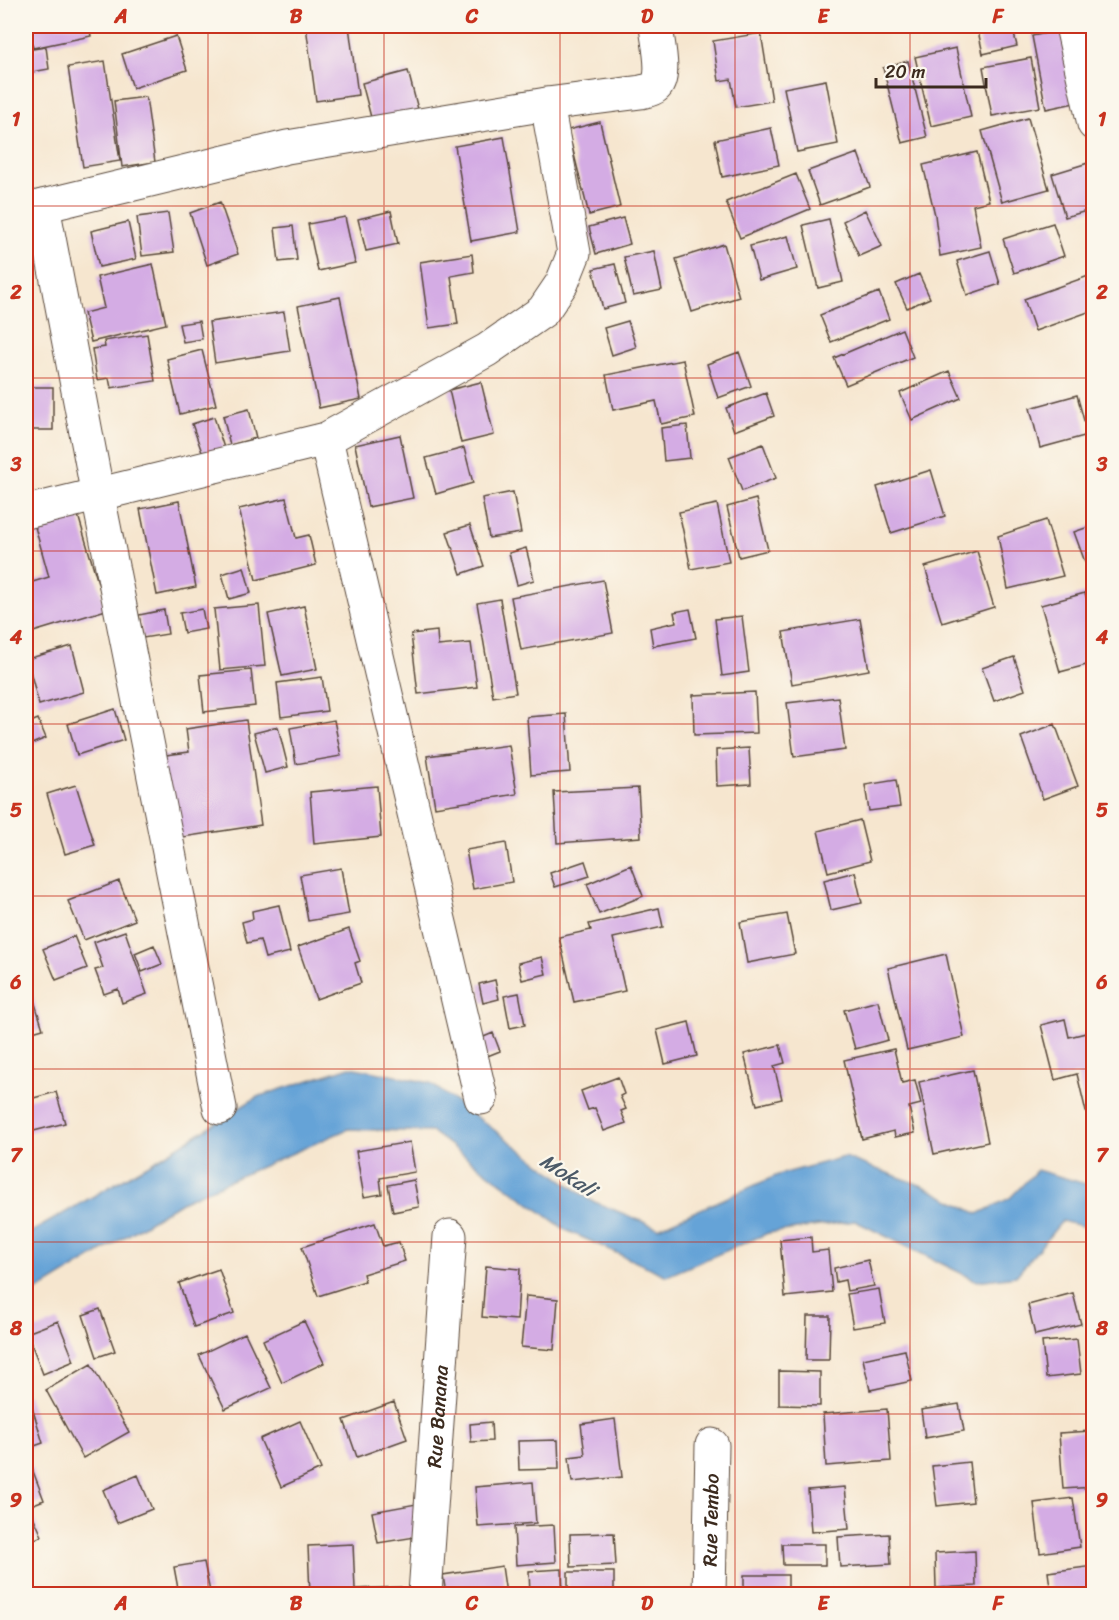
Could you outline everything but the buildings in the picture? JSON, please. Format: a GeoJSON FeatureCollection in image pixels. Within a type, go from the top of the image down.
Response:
{"type":"FeatureCollection","features":[{"type":"Feature","properties":{"kind":"street"},"geometry":{"type":"LineString","coordinates":[[220,1108],[98,496],[34,208],[288,147],[655,88],[661,71],[656,26]]}},
{"type":"Feature","properties":{"kind":"street"},"geometry":{"type":"LineString","coordinates":[[1072,26],[1094,124]]}},
{"type":"Feature","properties":{"kind":"street"},"geometry":{"type":"LineString","coordinates":[[26,512],[326,439],[487,350],[543,311],[562,283],[574,253],[548,104]]}},
{"type":"Feature","properties":{"kind":"street"},"geometry":{"type":"LineString","coordinates":[[326,439],[481,1098]]}},
{"type":"Feature","properties":{"kind":"street","name":"Rue Banana"},"geometry":{"type":"LineString","coordinates":[[425,1594],[450,1236]]}},
{"type":"Feature","properties":{"kind":"street","name":"Rue Tembo"},"geometry":{"type":"LineString","coordinates":[[709,1594],[712,1445]]}},
{"type":"Feature","properties":{"kind":"water"},"geometry":{"type":"Polygon","coordinates":[[[350,1067],[430,1083],[590,1200],[658,1228],[778,1175],[844,1157],[923,1186],[978,1214],[1010,1198],[1037,1170],[1093,1186],[1093,1229],[1062,1221],[1016,1276],[977,1281],[855,1221],[768,1233],[667,1276],[566,1230],[432,1132],[348,1129],[183,1201],[26,1298],[26,1235],[158,1159],[257,1097],[350,1067]]]}},
{"type":"Feature","properties":{"kind":"water label","name":"Mokali"},"geometry":{"type":"Point","coordinates":[568,1175]}}]}
